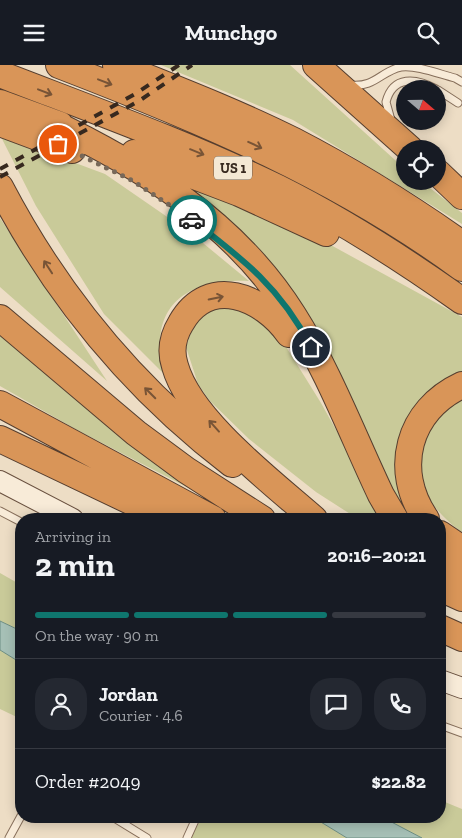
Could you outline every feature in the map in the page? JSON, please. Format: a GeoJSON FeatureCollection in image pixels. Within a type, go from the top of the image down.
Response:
{"type":"FeatureCollection","features":[{"type":"Feature","properties":{"kind":"highway"},"geometry":{"type":"LineString","coordinates":[[59,65],[213,126],[281,158],[378,211],[462,267]]}},
{"type":"Feature","properties":{"kind":"highway"},"geometry":{"type":"LineString","coordinates":[[116,65],[224,109],[293,141],[381,190],[462,244]]}},
{"type":"Feature","properties":{"kind":"highway"},"geometry":{"type":"LineString","coordinates":[[324,73],[401,140]]}},
{"type":"Feature","properties":{"kind":"highway","name":"US 1"},"geometry":{"type":"LineString","coordinates":[[0,74],[208,156],[277,188],[366,237],[456,297]]}},
{"type":"Feature","properties":{"kind":"highway"},"geometry":{"type":"LineString","coordinates":[[0,103],[256,200],[456,297]]}},
{"type":"Feature","properties":{"kind":"highway"},"geometry":{"type":"LineString","coordinates":[[44,119],[134,166],[182,197],[230,237],[279,295],[305,335],[381,495],[392,513]]}},
{"type":"Feature","properties":{"kind":"highway"},"geometry":{"type":"LineString","coordinates":[[0,123],[74,151],[147,189],[230,249],[279,295]]}},
{"type":"Feature","properties":{"kind":"highway"},"geometry":{"type":"LineString","coordinates":[[446,180],[462,195]]}},
{"type":"Feature","properties":{"kind":"highway"},"geometry":{"type":"LineString","coordinates":[[1,189],[29,238],[72,302],[131,374],[174,417],[212,449],[253,480],[304,513]]}},
{"type":"Feature","properties":{"kind":"highway"},"geometry":{"type":"LineString","coordinates":[[306,513],[236,449],[196,405],[179,377],[173,360],[173,343],[179,325],[195,306],[209,298],[233,296],[258,303],[272,313],[286,329],[346,422]]}},
{"type":"Feature","properties":{"kind":"highway"},"geometry":{"type":"LineString","coordinates":[[0,318],[154,447],[252,513]]}},
{"type":"Feature","properties":{"kind":"highway"},"geometry":{"type":"LineString","coordinates":[[422,513],[415,501],[409,483],[407,462],[411,441],[428,409],[445,394],[462,385]]}},
{"type":"Feature","properties":{"kind":"highway"},"geometry":{"type":"LineString","coordinates":[[0,404],[203,513]]}},
{"type":"Feature","properties":{"kind":"highway"},"geometry":{"type":"LineString","coordinates":[[0,439],[155,513]]}},
{"type":"Feature","properties":{"kind":"highway"},"geometry":{"type":"LineString","coordinates":[[446,537],[462,549]]}},
{"type":"Feature","properties":{"kind":"highway"},"geometry":{"type":"LineString","coordinates":[[446,564],[462,572]]}},
{"type":"Feature","properties":{"kind":"highway"},"geometry":{"type":"LineString","coordinates":[[446,591],[462,598]]}},
{"type":"Feature","properties":{"kind":"highway"},"geometry":{"type":"LineString","coordinates":[[446,613],[462,620]]}},
{"type":"Feature","properties":{"kind":"highway"},"geometry":{"type":"LineString","coordinates":[[446,631],[462,638]]}},
{"type":"Feature","properties":{"kind":"highway"},"geometry":{"type":"LineString","coordinates":[[446,643],[462,649]]}},
{"type":"Feature","properties":{"kind":"street"},"geometry":{"type":"LineString","coordinates":[[0,481],[61,513]]}},
{"type":"Feature","properties":{"kind":"street"},"geometry":{"type":"LineString","coordinates":[[446,682],[462,688]]}},
{"type":"Feature","properties":{"kind":"lane"},"geometry":{"type":"LineString","coordinates":[[324,73],[358,85],[372,83],[394,69],[404,66],[455,78],[462,82]]}},
{"type":"Feature","properties":{"kind":"lane"},"geometry":{"type":"LineString","coordinates":[[396,85],[388,95],[388,113],[396,127]]}},
{"type":"Feature","properties":{"kind":"lane"},"geometry":{"type":"LineString","coordinates":[[446,95],[458,103]]}},
{"type":"Feature","properties":{"kind":"lane"},"geometry":{"type":"LineString","coordinates":[[0,511],[15,520]]}},
{"type":"Feature","properties":{"kind":"lane"},"geometry":{"type":"LineString","coordinates":[[446,727],[462,733]]}},
{"type":"Feature","properties":{"kind":"lane"},"geometry":{"type":"LineString","coordinates":[[9,838],[17,823]]}},
{"type":"Feature","properties":{"kind":"lane"},"geometry":{"type":"LineString","coordinates":[[122,823],[147,838]]}},
{"type":"Feature","properties":{"kind":"lane"},"geometry":{"type":"LineString","coordinates":[[187,838],[194,823]]}},
{"type":"Feature","properties":{"kind":"green space"},"geometry":{"type":"Polygon","coordinates":[[[161,65],[290,65],[396,161],[396,183],[293,120],[161,65]]]}},
{"type":"Feature","properties":{"kind":"green space"},"geometry":{"type":"Polygon","coordinates":[[[0,135],[105,174],[192,234],[249,281],[233,281],[202,286],[177,300],[168,312],[162,326],[160,343],[167,377],[104,314],[36,206],[0,135]]]}},
{"type":"Feature","properties":{"kind":"green space"},"geometry":{"type":"Polygon","coordinates":[[[186,186],[267,210],[462,317],[462,373],[424,397],[416,513],[404,513],[356,421],[186,186]]]}},
{"type":"Feature","properties":{"kind":"green space"},"geometry":{"type":"Polygon","coordinates":[[[407,190],[433,190],[462,213],[462,224],[407,190]]]}},
{"type":"Feature","properties":{"kind":"green space"},"geometry":{"type":"Polygon","coordinates":[[[0,218],[107,381],[0,287],[0,218]]]}},
{"type":"Feature","properties":{"kind":"green space"},"geometry":{"type":"Polygon","coordinates":[[[219,305],[245,307],[280,337],[321,403],[383,513],[349,513],[316,492],[249,439],[210,401],[198,384],[186,347],[193,327],[205,313],[219,305]]]}},
{"type":"Feature","properties":{"kind":"green space"},"geometry":{"type":"Polygon","coordinates":[[[0,331],[48,376],[202,495],[77,430],[0,386],[0,331]]]}},
{"type":"Feature","properties":{"kind":"green space"},"geometry":{"type":"Polygon","coordinates":[[[462,396],[462,532],[446,519],[446,513],[441,513],[429,499],[421,477],[426,436],[435,418],[442,410],[462,396]]]}},
{"type":"Feature","properties":{"kind":"green space"},"geometry":{"type":"Polygon","coordinates":[[[0,573],[15,582],[15,628],[0,621],[0,573]]]}},
{"type":"Feature","properties":{"kind":"green space"},"geometry":{"type":"Polygon","coordinates":[[[0,650],[15,659],[15,716],[0,709],[0,650]]]}},
{"type":"Feature","properties":{"kind":"green space"},"geometry":{"type":"Polygon","coordinates":[[[446,802],[462,809],[462,838],[422,838],[393,823],[446,823],[446,802]]]}},
{"type":"Feature","properties":{"kind":"green space"},"geometry":{"type":"Polygon","coordinates":[[[199,823],[322,823],[347,838],[190,838],[199,823]]]}},
{"type":"Feature","properties":{"kind":"shaded area"},"geometry":{"type":"Polygon","coordinates":[[[0,621],[15,628],[15,659],[0,650],[0,621]]]}},
{"type":"Feature","properties":{"kind":"shaded area"},"geometry":{"type":"Polygon","coordinates":[[[322,823],[393,823],[422,838],[347,838],[322,823]]]}},
{"type":"Feature","properties":{"kind":"railway"},"geometry":{"type":"LineString","coordinates":[[0,169],[135,94],[179,65]]}},
{"type":"Feature","properties":{"kind":"railway"},"geometry":{"type":"LineString","coordinates":[[0,177],[139,101],[192,65]]}},
{"type":"Feature","properties":{"kind":"way so far"},"geometry":{"type":"LineString","coordinates":[[58,144],[133,181],[192,220]]}},
{"type":"Feature","properties":{"kind":"route"},"geometry":{"type":"LineString","coordinates":[[192,220],[230,249],[270,285],[293,314],[311,347]]}}]}
